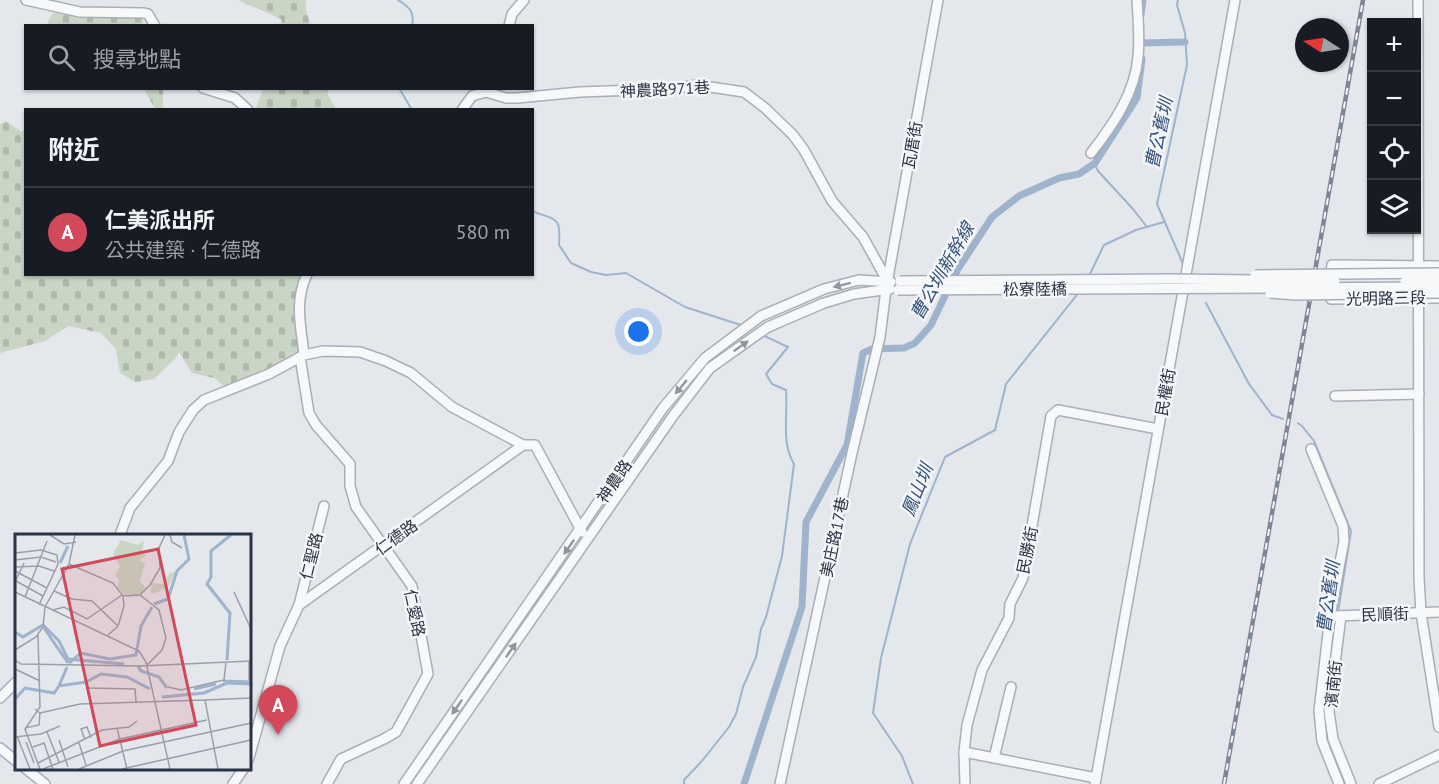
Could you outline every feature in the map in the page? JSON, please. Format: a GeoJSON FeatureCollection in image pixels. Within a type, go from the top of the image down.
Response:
{"type":"FeatureCollection","features":[{"type":"Feature","properties":{"kind":"street"},"geometry":{"type":"LineString","coordinates":[[26,0],[80,12],[144,13],[148,14],[154,24]]}},
{"type":"Feature","properties":{"kind":"street"},"geometry":{"type":"LineString","coordinates":[[510,24],[512,14],[524,0]]}},
{"type":"Feature","properties":{"kind":"street","name":"瓦厝街"},"geometry":{"type":"LineString","coordinates":[[887,285],[938,0]]}},
{"type":"Feature","properties":{"kind":"street"},"geometry":{"type":"LineString","coordinates":[[1091,153],[1118,117],[1130,90],[1138,58],[1137,0]]}},
{"type":"Feature","properties":{"kind":"street","name":"民權街"},"geometry":{"type":"LineString","coordinates":[[1095,781],[1234,0]]}},
{"type":"Feature","properties":{"kind":"street"},"geometry":{"type":"LineString","coordinates":[[1418,0],[1419,578],[1421,613],[1439,727]]}},
{"type":"Feature","properties":{"kind":"street","name":"神農路971巷"},"geometry":{"type":"LineString","coordinates":[[463,108],[472,96],[478,93],[506,98],[533,93],[635,90],[649,92],[697,85],[744,92],[765,108],[793,135],[804,150],[832,201],[863,237],[887,285]]}},
{"type":"Feature","properties":{"kind":"street"},"geometry":{"type":"LineString","coordinates":[[209,90],[235,98],[246,108]]}},
{"type":"Feature","properties":{"kind":"street","name":"光明路三段"},"geometry":{"type":"LineString","coordinates":[[1439,266],[1332,265],[1328,292],[1331,299],[1419,298],[1439,295]]}},
{"type":"Feature","properties":{"kind":"street","name":"松寮陸橋"},"geometry":{"type":"LineString","coordinates":[[1172,283],[1279,273],[1439,273]]}},
{"type":"Feature","properties":{"kind":"street","name":"仁愛路"},"geometry":{"type":"LineString","coordinates":[[306,276],[300,289],[298,302],[309,412],[316,425],[350,464],[350,486],[356,507],[412,586],[428,674],[396,732],[341,759],[327,784]]}},
{"type":"Feature","properties":{"kind":"street","name":"神農路"},"geometry":{"type":"LineString","coordinates":[[404,784],[663,408],[705,358],[761,316],[806,296],[859,280],[899,286]]}},
{"type":"Feature","properties":{"kind":"street","name":"松寮陸橋"},"geometry":{"type":"LineString","coordinates":[[899,286],[1439,280]]}},
{"type":"Feature","properties":{"kind":"street","name":"松寮陸橋"},"geometry":{"type":"LineString","coordinates":[[1172,283],[1439,287]]}},
{"type":"Feature","properties":{"kind":"street","name":"松寮陸橋"},"geometry":{"type":"LineString","coordinates":[[1172,283],[1295,295],[1439,295]]}},
{"type":"Feature","properties":{"kind":"street","name":"神農路"},"geometry":{"type":"LineString","coordinates":[[417,784],[588,542],[673,416],[710,368],[768,327],[802,311],[887,285]]}},
{"type":"Feature","properties":{"kind":"street","name":"美庄路17巷"},"geometry":{"type":"LineString","coordinates":[[780,784],[852,453],[880,337],[887,285]]}},
{"type":"Feature","properties":{"kind":"street"},"geometry":{"type":"LineString","coordinates":[[120,534],[130,508],[168,461],[179,432],[193,410],[204,400],[269,374],[302,356],[323,351],[360,352],[386,361],[411,373],[452,407],[523,445],[535,445],[588,542]]}},
{"type":"Feature","properties":{"kind":"street"},"geometry":{"type":"LineString","coordinates":[[1335,396],[1419,394]]}},
{"type":"Feature","properties":{"kind":"street","name":"民勝街"},"geometry":{"type":"LineString","coordinates":[[965,784],[964,752],[967,725],[982,670],[1009,618],[1010,604],[1023,579],[1051,416],[1058,411],[1158,429]]}},
{"type":"Feature","properties":{"kind":"street","name":"仁德路"},"geometry":{"type":"LineString","coordinates":[[250,754],[280,646],[299,605],[523,445]]}},
{"type":"Feature","properties":{"kind":"street"},"geometry":{"type":"LineString","coordinates":[[1311,449],[1343,526],[1344,541],[1335,616],[1319,711],[1322,741],[1339,784]]}},
{"type":"Feature","properties":{"kind":"street","name":"仁聖路"},"geometry":{"type":"LineString","coordinates":[[299,605],[324,506]]}},
{"type":"Feature","properties":{"kind":"street","name":"民順街"},"geometry":{"type":"LineString","coordinates":[[1335,616],[1439,612]]}},
{"type":"Feature","properties":{"kind":"street","name":"濱南街"},"geometry":{"type":"LineString","coordinates":[[1335,616],[1329,711],[1333,739],[1351,784]]}},
{"type":"Feature","properties":{"kind":"street"},"geometry":{"type":"LineString","coordinates":[[0,698],[15,683]]}},
{"type":"Feature","properties":{"kind":"street"},"geometry":{"type":"LineString","coordinates":[[994,758],[1011,687]]}},
{"type":"Feature","properties":{"kind":"street"},"geometry":{"type":"LineString","coordinates":[[0,748],[15,760]]}},
{"type":"Feature","properties":{"kind":"street"},"geometry":{"type":"LineString","coordinates":[[964,752],[1095,781]]}},
{"type":"Feature","properties":{"kind":"street"},"geometry":{"type":"LineString","coordinates":[[1379,784],[1439,755]]}},
{"type":"Feature","properties":{"kind":"street"},"geometry":{"type":"LineString","coordinates":[[26,769],[45,784]]}},
{"type":"Feature","properties":{"kind":"street"},"geometry":{"type":"LineString","coordinates":[[233,784],[243,769]]}},
{"type":"Feature","properties":{"kind":"green space"},"geometry":{"type":"Polygon","coordinates":[[[238,0],[306,0],[310,24],[282,24],[281,19],[238,0]]]}},
{"type":"Feature","properties":{"kind":"green space"},"geometry":{"type":"Polygon","coordinates":[[[53,13],[144,17],[142,24],[47,24],[53,13]]]}},
{"type":"Feature","properties":{"kind":"green space"},"geometry":{"type":"Polygon","coordinates":[[[145,90],[163,90],[163,108],[154,108],[145,90]]]}},
{"type":"Feature","properties":{"kind":"green space"},"geometry":{"type":"Polygon","coordinates":[[[263,90],[328,90],[327,93],[335,108],[256,108],[263,90]]]}},
{"type":"Feature","properties":{"kind":"green space"},"geometry":{"type":"Polygon","coordinates":[[[6,121],[22,132],[24,129],[24,276],[314,276],[304,285],[303,348],[276,366],[227,388],[214,378],[192,373],[179,352],[176,358],[154,379],[135,382],[120,373],[116,349],[101,333],[68,326],[45,341],[0,353],[0,124],[6,121]]]}},
{"type":"Feature","properties":{"kind":"waterway"},"geometry":{"type":"LineString","coordinates":[[398,0],[410,10],[413,17],[412,24]]}},
{"type":"Feature","properties":{"kind":"waterway","name":"曹公圳新幹線"},"geometry":{"type":"LineString","coordinates":[[1141,15],[1143,0]]}},
{"type":"Feature","properties":{"kind":"waterway","name":"曹公舊圳"},"geometry":{"type":"LineString","coordinates":[[1178,0],[1177,5],[1185,33],[1187,65],[1157,204],[1184,266]]}},
{"type":"Feature","properties":{"kind":"waterway"},"geometry":{"type":"LineString","coordinates":[[1141,43],[1185,42]]}},
{"type":"Feature","properties":{"kind":"waterway","name":"曹公圳新幹線"},"geometry":{"type":"LineString","coordinates":[[744,784],[802,607],[806,522],[847,445],[863,353],[872,349],[904,348],[915,343],[931,325],[958,269],[992,217],[1019,196],[1059,178],[1079,174],[1095,163],[1137,98],[1142,59]]}},
{"type":"Feature","properties":{"kind":"waterway"},"geometry":{"type":"LineString","coordinates":[[400,90],[411,108]]}},
{"type":"Feature","properties":{"kind":"waterway"},"geometry":{"type":"LineString","coordinates":[[1094,163],[1098,171],[1147,227]]}},
{"type":"Feature","properties":{"kind":"waterway"},"geometry":{"type":"LineString","coordinates":[[534,212],[556,221],[559,229],[559,245],[571,263],[591,272],[606,275],[626,273],[685,307],[744,326]]}},
{"type":"Feature","properties":{"kind":"waterway","name":"鳳山圳"},"geometry":{"type":"LineString","coordinates":[[1089,276],[1104,245],[1136,230],[1164,222]]}},
{"type":"Feature","properties":{"kind":"waterway","name":"鳳山圳"},"geometry":{"type":"LineString","coordinates":[[913,784],[902,756],[873,713],[881,658],[910,544],[945,457],[995,430],[1006,384],[1080,291]]}},
{"type":"Feature","properties":{"kind":"waterway","name":"曹公舊圳"},"geometry":{"type":"LineString","coordinates":[[1206,303],[1249,384],[1272,415],[1283,419]]}},
{"type":"Feature","properties":{"kind":"waterway"},"geometry":{"type":"LineString","coordinates":[[684,784],[684,780],[729,727],[736,714],[743,687],[756,657],[761,629],[782,556],[794,464],[786,438],[786,390],[772,384],[766,374],[788,347],[762,335]]}},
{"type":"Feature","properties":{"kind":"waterway","name":"曹公舊圳"},"geometry":{"type":"LineString","coordinates":[[1298,423],[1314,441],[1351,531],[1338,612]]}},
{"type":"Feature","properties":{"kind":"railway"},"geometry":{"type":"LineString","coordinates":[[1224,784],[1363,0]]}},
{"type":"Feature","properties":{"kind":"place","name":"仁美派出所"},"geometry":{"type":"Point","coordinates":[278,735]}}]}
